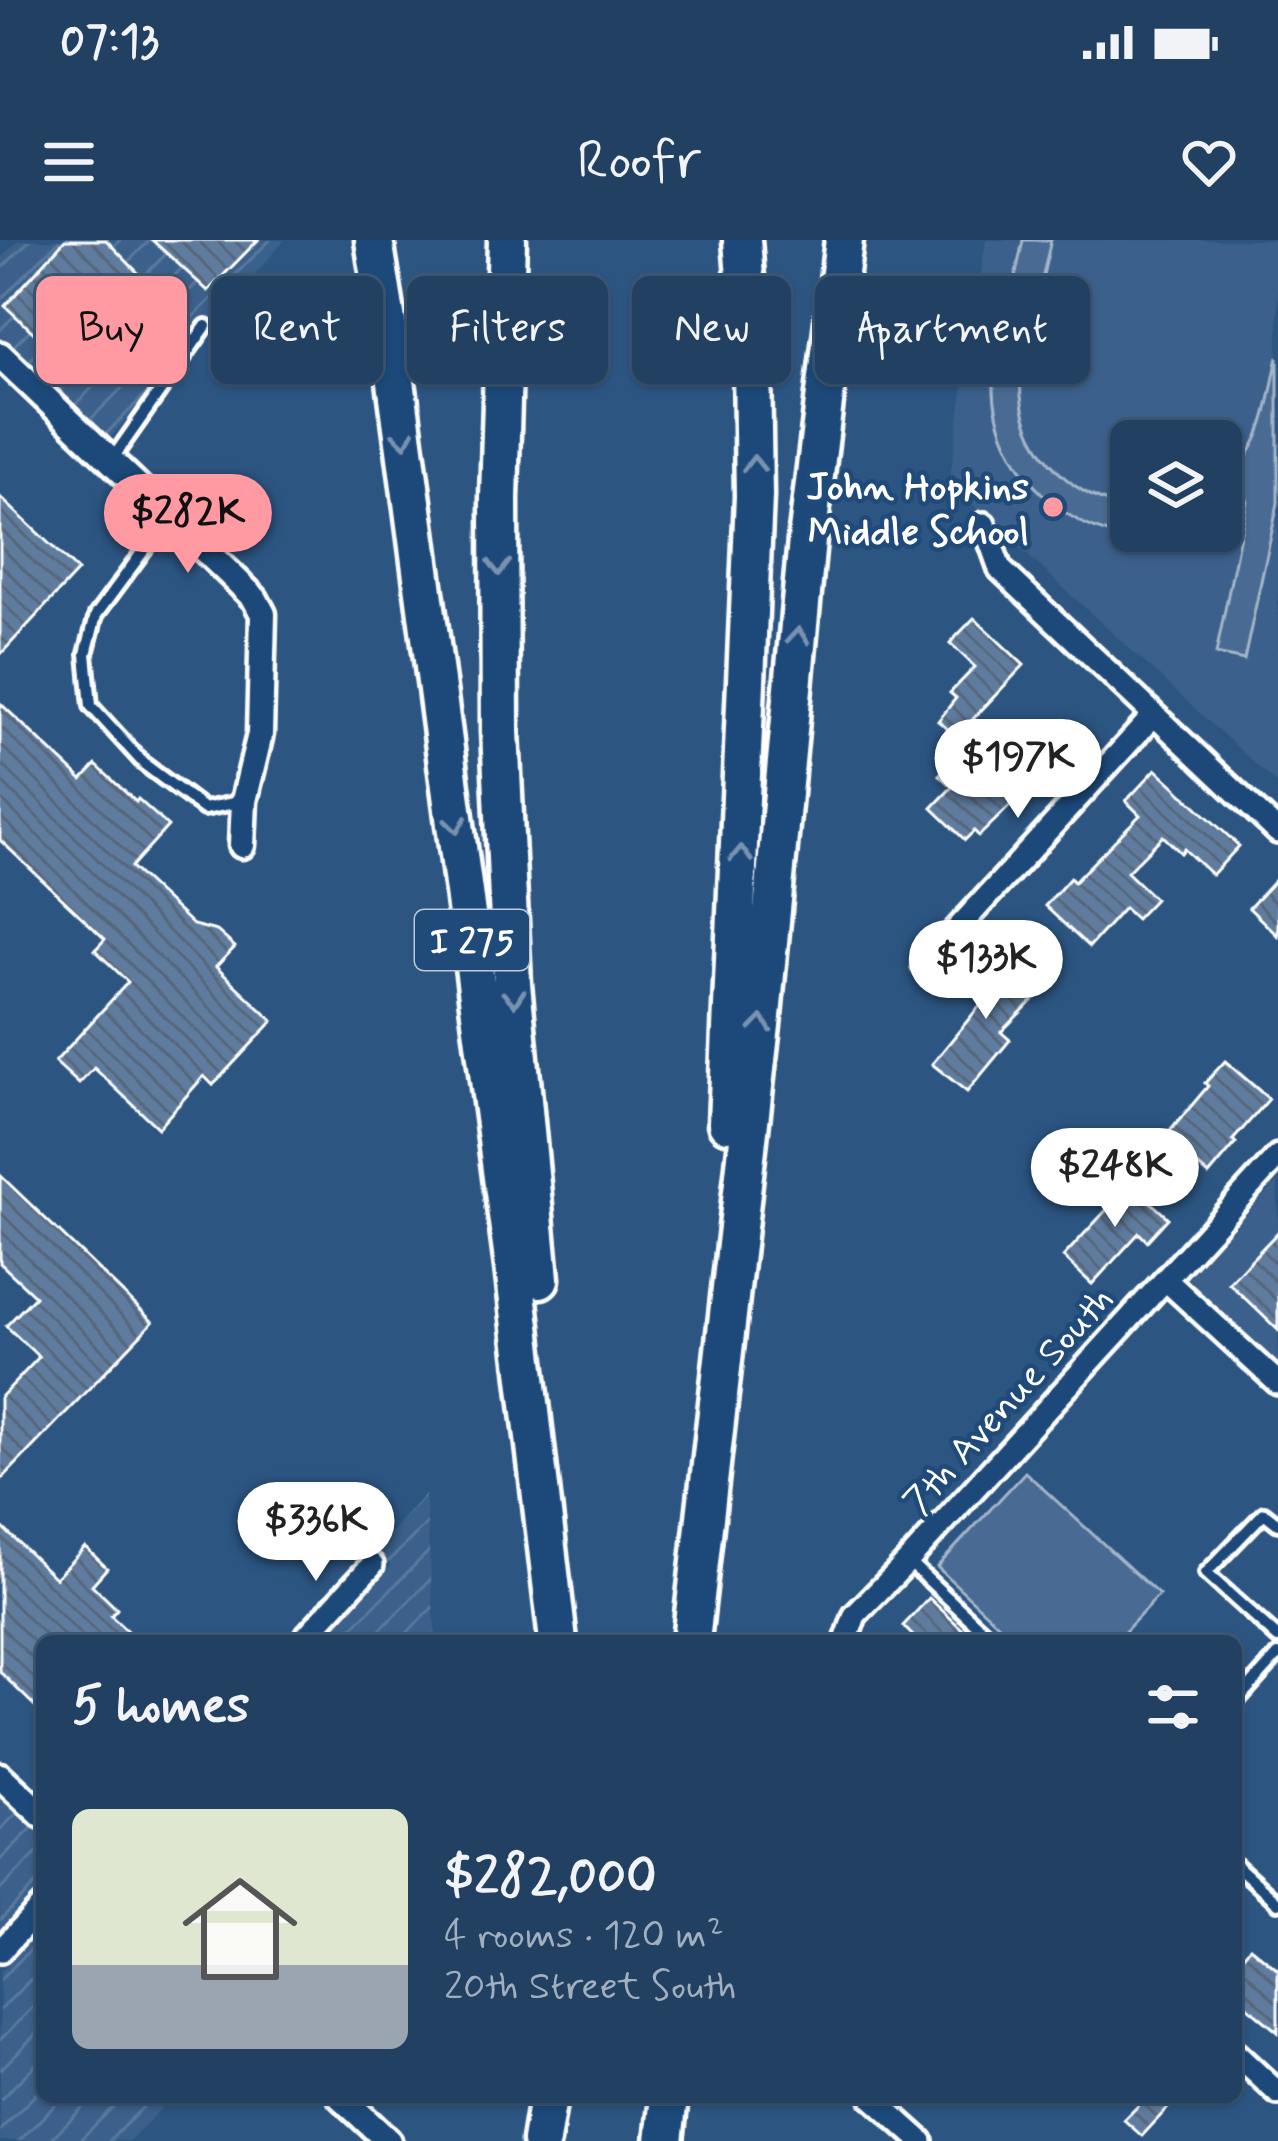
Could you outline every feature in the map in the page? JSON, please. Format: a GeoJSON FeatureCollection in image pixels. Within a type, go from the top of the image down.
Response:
{"type":"FeatureCollection","features":[{"type":"Feature","properties":{"kind":"highway","name":"I 275"},"geometry":{"type":"LineString","coordinates":[[374,240],[506,1197],[558,1635]]}},
{"type":"Feature","properties":{"kind":"highway"},"geometry":{"type":"LineString","coordinates":[[507,240],[499,498],[500,731],[512,984],[541,1291],[559,1635]]}},
{"type":"Feature","properties":{"kind":"highway"},"geometry":{"type":"LineString","coordinates":[[691,1635],[724,1188],[751,615],[752,364],[742,240]]}},
{"type":"Feature","properties":{"kind":"highway"},"geometry":{"type":"LineString","coordinates":[[692,1635],[762,1016],[807,540],[844,240]]}},
{"type":"Feature","properties":{"kind":"highway"},"geometry":{"type":"LineString","coordinates":[[541,2141],[547,2103]]}},
{"type":"Feature","properties":{"kind":"highway"},"geometry":{"type":"LineString","coordinates":[[664,2141],[668,2103]]}},
{"type":"Feature","properties":{"kind":"street"},"geometry":{"type":"LineString","coordinates":[[0,355],[255,599],[263,614],[260,734],[244,801],[242,844]]}},
{"type":"Feature","properties":{"kind":"street"},"geometry":{"type":"LineString","coordinates":[[985,524],[1000,569],[1278,832]]}},
{"type":"Feature","properties":{"kind":"street"},"geometry":{"type":"LineString","coordinates":[[924,965],[1154,716]]}},
{"type":"Feature","properties":{"kind":"street","name":"7th Avenue South"},"geometry":{"type":"LineString","coordinates":[[848,1635],[855,1615],[1278,1156]]}},
{"type":"Feature","properties":{"kind":"street"},"geometry":{"type":"LineString","coordinates":[[1166,1280],[1278,1383]]}},
{"type":"Feature","properties":{"kind":"street"},"geometry":{"type":"LineString","coordinates":[[308,1635],[372,1565]]}},
{"type":"Feature","properties":{"kind":"street"},"geometry":{"type":"LineString","coordinates":[[0,1776],[36,1809]]}},
{"type":"Feature","properties":{"kind":"street"},"geometry":{"type":"LineString","coordinates":[[0,1951],[36,1912]]}},
{"type":"Feature","properties":{"kind":"street"},"geometry":{"type":"LineString","coordinates":[[1242,2060],[1278,2093]]}},
{"type":"Feature","properties":{"kind":"street"},"geometry":{"type":"LineString","coordinates":[[346,2103],[377,2138]]}},
{"type":"Feature","properties":{"kind":"street"},"geometry":{"type":"LineString","coordinates":[[879,2103],[921,2141]]}},
{"type":"Feature","properties":{"kind":"lane"},"geometry":{"type":"LineString","coordinates":[[111,461],[206,326]]}},
{"type":"Feature","properties":{"kind":"lane"},"geometry":{"type":"LineString","coordinates":[[169,516],[95,615],[86,653],[92,706],[144,764],[204,809],[244,801]]}},
{"type":"Feature","properties":{"kind":"lane"},"geometry":{"type":"LineString","coordinates":[[1278,1524],[1264,1513],[1206,1573],[1278,1638]]}},
{"type":"Feature","properties":{"kind":"lane"},"geometry":{"type":"LineString","coordinates":[[908,1561],[988,1635]]}},
{"type":"Feature","properties":{"kind":"lane"},"geometry":{"type":"LineString","coordinates":[[1242,1695],[1278,1655]]}},
{"type":"Feature","properties":{"kind":"lane"},"geometry":{"type":"LineString","coordinates":[[1242,1870],[1278,1903]]}},
{"type":"Feature","properties":{"kind":"shaded area"},"geometry":{"type":"Polygon","coordinates":[[[18,240],[285,240],[253,276],[211,276],[211,324],[187,351],[187,276],[36,276],[36,371],[0,337],[0,260],[18,240]]]}},
{"type":"Feature","properties":{"kind":"shaded area","name":"John Hopkins Middle School"},"geometry":{"type":"Polygon","coordinates":[[[986,240],[1278,240],[1278,785],[949,483],[964,384],[1090,384],[1090,276],[981,276],[986,240]]]}},
{"type":"Feature","properties":{"kind":"shaded area"},"geometry":{"type":"Polygon","coordinates":[[[1023,240],[1051,240],[1043,276],[1015,276],[1023,240]]]}},
{"type":"Feature","properties":{"kind":"shaded area"},"geometry":{"type":"Polygon","coordinates":[[[1278,357],[1278,503],[1244,660],[1216,654],[1237,552],[1242,552],[1247,501],[1242,504],[1242,462],[1267,411],[1278,357]]]}},
{"type":"Feature","properties":{"kind":"shaded area"},"geometry":{"type":"Polygon","coordinates":[[[49,384],[158,384],[108,440],[49,384]]]}},
{"type":"Feature","properties":{"kind":"shaded area"},"geometry":{"type":"Polygon","coordinates":[[[995,384],[1021,384],[1033,437],[1057,471],[1110,503],[1110,532],[1055,505],[1029,479],[1009,448],[997,413],[995,384]]]}},
{"type":"Feature","properties":{"kind":"shaded area"},"geometry":{"type":"Polygon","coordinates":[[[1278,1181],[1278,1365],[1185,1280],[1278,1181]]]}},
{"type":"Feature","properties":{"kind":"shaded area"},"geometry":{"type":"Polygon","coordinates":[[[1025,1472],[1159,1595],[1122,1635],[1010,1635],[937,1567],[1025,1472]]]}},
{"type":"Feature","properties":{"kind":"shaded area"},"geometry":{"type":"Polygon","coordinates":[[[425,1494],[436,1635],[328,1635],[391,1566],[375,1550],[425,1494]]]}},
{"type":"Feature","properties":{"kind":"shaded area"},"geometry":{"type":"Polygon","coordinates":[[[0,1794],[36,1828],[36,1890],[0,1929],[0,1794]]]}},
{"type":"Feature","properties":{"kind":"shaded area"},"geometry":{"type":"Polygon","coordinates":[[[36,1934],[36,2103],[166,2103],[129,2141],[0,2141],[0,1973],[36,1934]]]}},
{"type":"Feature","properties":{"kind":"building"},"geometry":{"type":"Polygon","coordinates":[[[65,240],[106,240],[141,276],[36,276],[36,335],[5,306],[65,240]]]}},
{"type":"Feature","properties":{"kind":"building"},"geometry":{"type":"Polygon","coordinates":[[[152,240],[258,240],[223,276],[211,276],[208,291],[152,240]]]}},
{"type":"Feature","properties":{"kind":"building"},"geometry":{"type":"Polygon","coordinates":[[[0,497],[78,571],[0,655],[0,497]]]}},
{"type":"Feature","properties":{"kind":"building"},"geometry":{"type":"Polygon","coordinates":[[[974,618],[1024,665],[973,719],[1040,776],[1015,806],[979,836],[974,831],[965,840],[932,808],[952,787],[939,775],[960,754],[955,750],[963,741],[938,721],[956,698],[950,693],[975,667],[950,643],[974,618]]]}},
{"type":"Feature","properties":{"kind":"building"},"geometry":{"type":"Polygon","coordinates":[[[0,703],[82,780],[96,765],[168,826],[131,867],[193,925],[217,931],[235,947],[216,967],[273,1021],[213,1085],[204,1076],[158,1128],[94,1068],[79,1084],[55,1062],[128,982],[95,950],[105,939],[0,840],[0,703]]]}},
{"type":"Feature","properties":{"kind":"building"},"geometry":{"type":"Polygon","coordinates":[[[1156,769],[1239,846],[1212,875],[1163,836],[1127,872],[1155,899],[1136,919],[1124,908],[1089,947],[1045,906],[1140,815],[1126,801],[1156,769]]]}},
{"type":"Feature","properties":{"kind":"building"},"geometry":{"type":"Polygon","coordinates":[[[1278,877],[1278,936],[1249,908],[1278,877]]]}},
{"type":"Feature","properties":{"kind":"building"},"geometry":{"type":"Polygon","coordinates":[[[993,948],[1040,993],[1001,1032],[1010,1040],[967,1092],[932,1064],[991,992],[970,972],[993,948]]]}},
{"type":"Feature","properties":{"kind":"building"},"geometry":{"type":"Polygon","coordinates":[[[1225,1061],[1269,1099],[1209,1175],[1165,1137],[1225,1061]]]}},
{"type":"Feature","properties":{"kind":"building"},"geometry":{"type":"Polygon","coordinates":[[[0,1175],[153,1322],[0,1481],[0,1398],[39,1357],[6,1326],[35,1296],[0,1263],[0,1175]]]}},
{"type":"Feature","properties":{"kind":"building"},"geometry":{"type":"Polygon","coordinates":[[[1121,1175],[1168,1218],[1147,1241],[1139,1233],[1092,1284],[1063,1257],[1110,1206],[1100,1198],[1121,1175]]]}},
{"type":"Feature","properties":{"kind":"building"},"geometry":{"type":"Polygon","coordinates":[[[1278,1232],[1278,1330],[1229,1283],[1278,1232]]]}},
{"type":"Feature","properties":{"kind":"building"},"geometry":{"type":"Polygon","coordinates":[[[0,1525],[55,1578],[85,1547],[107,1568],[92,1585],[117,1609],[111,1616],[132,1635],[36,1635],[36,1707],[0,1672],[0,1525]]]}},
{"type":"Feature","properties":{"kind":"building"},"geometry":{"type":"Polygon","coordinates":[[[929,1598],[969,1635],[912,1635],[903,1626],[929,1598]]]}},
{"type":"Feature","properties":{"kind":"building"},"geometry":{"type":"Polygon","coordinates":[[[1250,1947],[1278,1970],[1278,2032],[1242,2002],[1242,1957],[1250,1947]]]}},
{"type":"Feature","properties":{"kind":"building"},"geometry":{"type":"Polygon","coordinates":[[[1141,2103],[1172,2103],[1142,2136],[1124,2120],[1141,2103]]]}},
{"type":"Feature","properties":{"kind":"place","name":"John Hopkins Middle School"},"geometry":{"type":"Point","coordinates":[1053,507]}}]}
